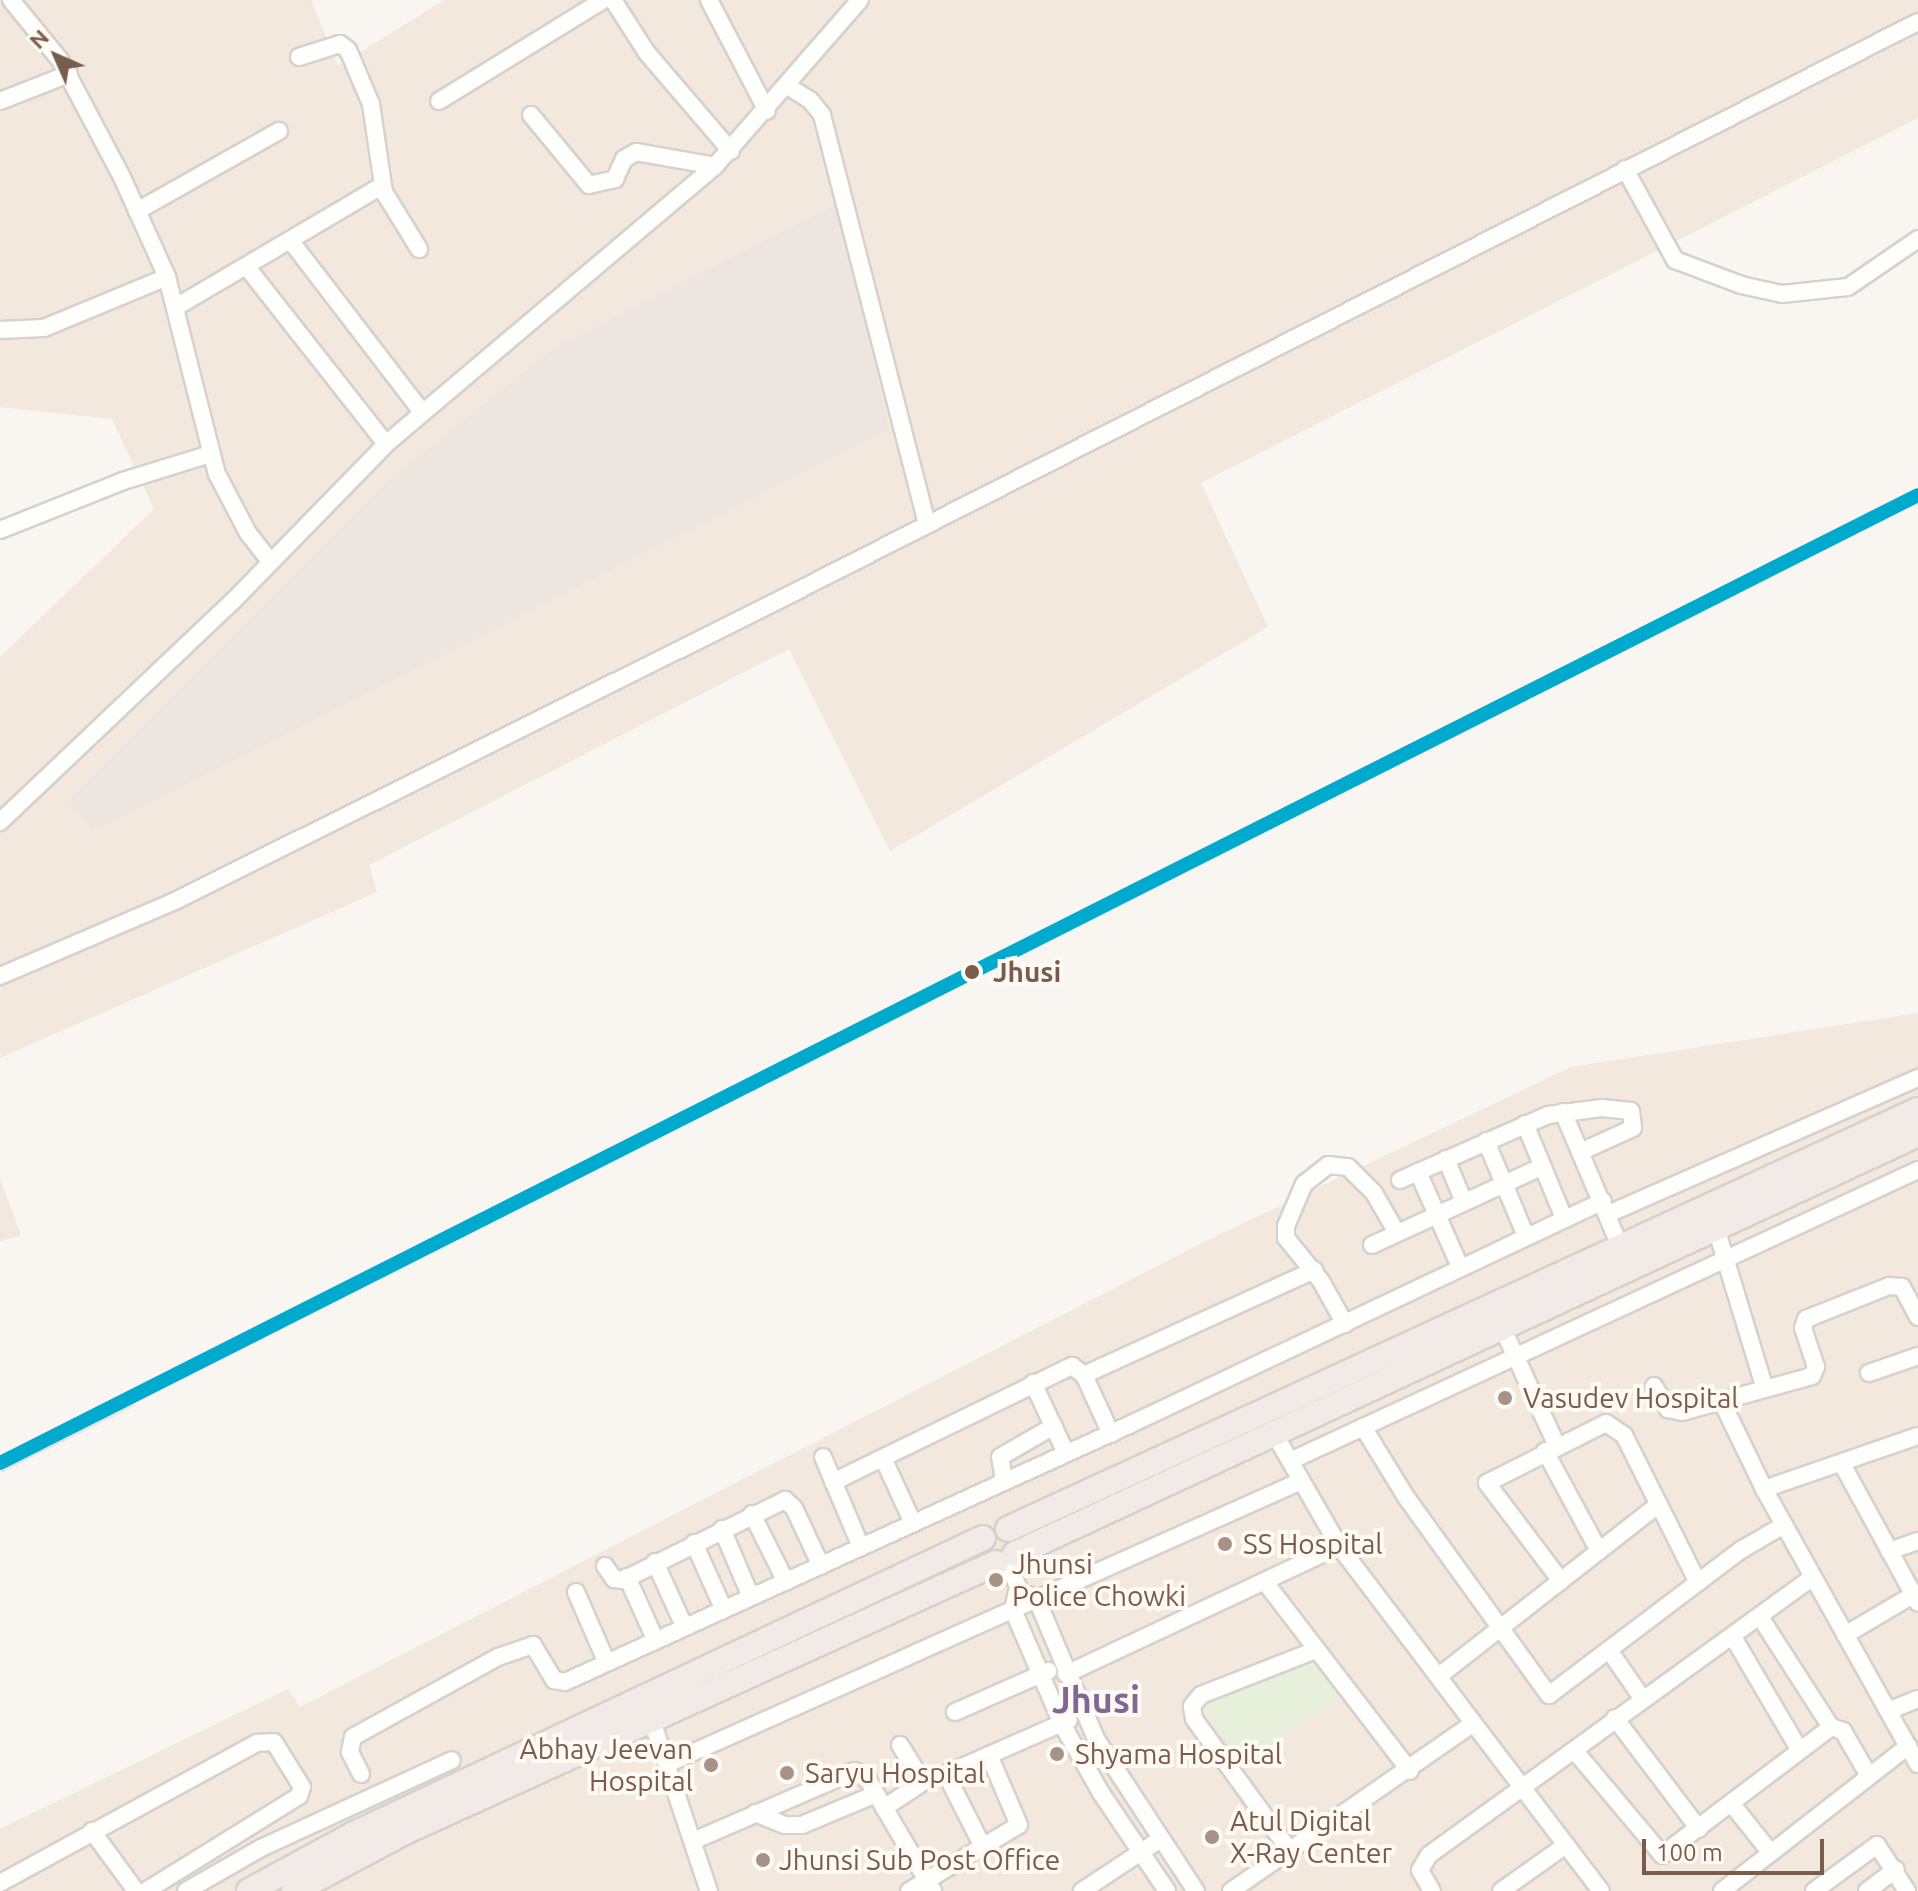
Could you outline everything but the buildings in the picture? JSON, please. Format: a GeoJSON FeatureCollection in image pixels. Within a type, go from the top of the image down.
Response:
{"type":"FeatureCollection","features":[{"type":"Feature","properties":{"kind":"highway"},"geometry":{"type":"LineString","coordinates":[[249,1891],[354,1834],[983,1538],[991,1529],[1008,1529],[1619,1245],[1918,1110]]}},
{"type":"Feature","properties":{"kind":"highway"},"geometry":{"type":"LineString","coordinates":[[294,1891],[407,1831],[1006,1560],[1918,1134]]}},
{"type":"Feature","properties":{"kind":"highway"},"geometry":{"type":"LineString","coordinates":[[1006,1560],[1018,1543],[1008,1529]]}},
{"type":"Feature","properties":{"kind":"highway"},"geometry":{"type":"LineString","coordinates":[[983,1538],[984,1554],[1006,1560]]}},
{"type":"Feature","properties":{"kind":"street"},"geometry":{"type":"LineString","coordinates":[[11,0],[69,74],[137,211],[167,277],[210,454],[237,514],[271,562]]}},
{"type":"Feature","properties":{"kind":"street"},"geometry":{"type":"LineString","coordinates":[[439,101],[603,0]]}},
{"type":"Feature","properties":{"kind":"street"},"geometry":{"type":"LineString","coordinates":[[613,0],[655,64],[731,151]]}},
{"type":"Feature","properties":{"kind":"street"},"geometry":{"type":"LineString","coordinates":[[709,0],[767,111]]}},
{"type":"Feature","properties":{"kind":"street"},"geometry":{"type":"LineString","coordinates":[[0,822],[271,562],[386,444],[731,151],[789,87],[860,0]]}},
{"type":"Feature","properties":{"kind":"street"},"geometry":{"type":"LineString","coordinates":[[0,976],[175,901],[1918,22]]}},
{"type":"Feature","properties":{"kind":"street"},"geometry":{"type":"LineString","coordinates":[[299,57],[335,45],[348,50],[371,104],[384,192],[419,249]]}},
{"type":"Feature","properties":{"kind":"street"},"geometry":{"type":"LineString","coordinates":[[0,101],[69,74]]}},
{"type":"Feature","properties":{"kind":"street"},"geometry":{"type":"LineString","coordinates":[[789,87],[810,100],[822,115],[927,524]]}},
{"type":"Feature","properties":{"kind":"street"},"geometry":{"type":"LineString","coordinates":[[531,115],[589,185],[615,179],[624,159],[636,152],[715,166]]}},
{"type":"Feature","properties":{"kind":"street"},"geometry":{"type":"LineString","coordinates":[[137,211],[279,131]]}},
{"type":"Feature","properties":{"kind":"street"},"geometry":{"type":"LineString","coordinates":[[1625,169],[1675,260],[1741,285],[1782,294],[1848,287],[1918,239]]}},
{"type":"Feature","properties":{"kind":"street"},"geometry":{"type":"LineString","coordinates":[[176,307],[371,191],[384,192]]}},
{"type":"Feature","properties":{"kind":"street"},"geometry":{"type":"LineString","coordinates":[[290,240],[422,412]]}},
{"type":"Feature","properties":{"kind":"street"},"geometry":{"type":"LineString","coordinates":[[246,266],[386,444]]}},
{"type":"Feature","properties":{"kind":"street"},"geometry":{"type":"LineString","coordinates":[[0,330],[44,328],[167,277]]}},
{"type":"Feature","properties":{"kind":"street"},"geometry":{"type":"LineString","coordinates":[[0,530],[123,481],[210,454]]}},
{"type":"Feature","properties":{"kind":"street"},"geometry":{"type":"LineString","coordinates":[[361,1774],[350,1752],[353,1737],[498,1657],[533,1645],[558,1683],[1111,1434],[1564,1218],[1607,1211],[1918,1078]]}},
{"type":"Feature","properties":{"kind":"street"},"geometry":{"type":"LineString","coordinates":[[1400,1180],[1525,1124],[1563,1112],[1623,1108],[1635,1119],[1629,1131],[1580,1152]]}},
{"type":"Feature","properties":{"kind":"street"},"geometry":{"type":"LineString","coordinates":[[1563,1112],[1619,1245]]}},
{"type":"Feature","properties":{"kind":"street"},"geometry":{"type":"LineString","coordinates":[[1525,1124],[1564,1218]]}},
{"type":"Feature","properties":{"kind":"street"},"geometry":{"type":"LineString","coordinates":[[1486,1141],[1526,1236]]}},
{"type":"Feature","properties":{"kind":"street"},"geometry":{"type":"LineString","coordinates":[[1446,1159],[1464,1202]]}},
{"type":"Feature","properties":{"kind":"street"},"geometry":{"type":"LineString","coordinates":[[1345,1324],[1314,1270],[1285,1231],[1304,1184],[1318,1170],[1340,1165],[1355,1171],[1397,1233]]}},
{"type":"Feature","properties":{"kind":"street"},"geometry":{"type":"LineString","coordinates":[[1372,1245],[1543,1166]]}},
{"type":"Feature","properties":{"kind":"street"},"geometry":{"type":"LineString","coordinates":[[1290,1461],[1918,1170]]}},
{"type":"Feature","properties":{"kind":"street"},"geometry":{"type":"LineString","coordinates":[[1418,1172],[1460,1267]]}},
{"type":"Feature","properties":{"kind":"street"},"geometry":{"type":"LineString","coordinates":[[1716,1228],[1765,1389]]}},
{"type":"Feature","properties":{"kind":"street"},"geometry":{"type":"LineString","coordinates":[[1084,1375],[1314,1270]]}},
{"type":"Feature","properties":{"kind":"street"},"geometry":{"type":"LineString","coordinates":[[1654,1386],[1674,1412],[1722,1402],[1815,1371],[1806,1319],[1889,1286],[1902,1287],[1914,1297],[1918,1317]]}},
{"type":"Feature","properties":{"kind":"street"},"geometry":{"type":"LineString","coordinates":[[1502,1327],[1517,1357],[1551,1449],[1599,1551]]}},
{"type":"Feature","properties":{"kind":"street"},"geometry":{"type":"LineString","coordinates":[[1869,1373],[1918,1356]]}},
{"type":"Feature","properties":{"kind":"street"},"geometry":{"type":"LineString","coordinates":[[833,1482],[1072,1366],[1084,1375],[1111,1434]]}},
{"type":"Feature","properties":{"kind":"street"},"geometry":{"type":"LineString","coordinates":[[1033,1383],[1066,1453]]}},
{"type":"Feature","properties":{"kind":"street"},"geometry":{"type":"LineString","coordinates":[[1722,1402],[1764,1489],[1918,1764]]}},
{"type":"Feature","properties":{"kind":"street"},"geometry":{"type":"LineString","coordinates":[[1561,1581],[1487,1483],[1551,1449],[1611,1423],[1624,1435],[1698,1583]]}},
{"type":"Feature","properties":{"kind":"street"},"geometry":{"type":"LineString","coordinates":[[1004,1481],[1000,1457],[1054,1426]]}},
{"type":"Feature","properties":{"kind":"street"},"geometry":{"type":"LineString","coordinates":[[1363,1427],[1549,1695],[1698,1583],[1784,1525]]}},
{"type":"Feature","properties":{"kind":"street"},"geometry":{"type":"LineString","coordinates":[[1274,1433],[1339,1546],[1601,1891]]}},
{"type":"Feature","properties":{"kind":"street"},"geometry":{"type":"LineString","coordinates":[[1764,1489],[1918,1436]]}},
{"type":"Feature","properties":{"kind":"street"},"geometry":{"type":"LineString","coordinates":[[823,1457],[861,1547]]}},
{"type":"Feature","properties":{"kind":"street"},"geometry":{"type":"LineString","coordinates":[[883,1458],[913,1523]]}},
{"type":"Feature","properties":{"kind":"street"},"geometry":{"type":"LineString","coordinates":[[1842,1464],[1916,1599],[1845,1635]]}},
{"type":"Feature","properties":{"kind":"street"},"geometry":{"type":"LineString","coordinates":[[667,1764],[1301,1481]]}},
{"type":"Feature","properties":{"kind":"street"},"geometry":{"type":"LineString","coordinates":[[605,1566],[614,1579],[627,1577],[781,1500],[790,1502],[821,1566]]}},
{"type":"Feature","properties":{"kind":"street"},"geometry":{"type":"LineString","coordinates":[[1439,1676],[1659,1504]]}},
{"type":"Feature","properties":{"kind":"street"},"geometry":{"type":"LineString","coordinates":[[752,1514],[786,1582]]}},
{"type":"Feature","properties":{"kind":"street"},"geometry":{"type":"LineString","coordinates":[[722,1529],[751,1597]]}},
{"type":"Feature","properties":{"kind":"street"},"geometry":{"type":"LineString","coordinates":[[1889,1551],[1918,1541]]}},
{"type":"Feature","properties":{"kind":"street"},"geometry":{"type":"LineString","coordinates":[[694,1543],[724,1610]]}},
{"type":"Feature","properties":{"kind":"street"},"geometry":{"type":"LineString","coordinates":[[955,1712],[1040,1675],[1064,1669],[1265,1582],[1339,1546]]}},
{"type":"Feature","properties":{"kind":"street"},"geometry":{"type":"LineString","coordinates":[[1006,1560],[1018,1587],[1037,1600],[1083,1713],[1159,1840],[1196,1891]]}},
{"type":"Feature","properties":{"kind":"street"},"geometry":{"type":"LineString","coordinates":[[655,1562],[685,1628]]}},
{"type":"Feature","properties":{"kind":"street"},"geometry":{"type":"LineString","coordinates":[[627,1577],[656,1641]]}},
{"type":"Feature","properties":{"kind":"street"},"geometry":{"type":"LineString","coordinates":[[1432,1891],[1420,1870],[1429,1855],[1813,1577]]}},
{"type":"Feature","properties":{"kind":"street"},"geometry":{"type":"LineString","coordinates":[[1265,1582],[1410,1771]]}},
{"type":"Feature","properties":{"kind":"street"},"geometry":{"type":"LineString","coordinates":[[1018,1587],[1013,1610],[1062,1724],[1139,1853],[1167,1891]]}},
{"type":"Feature","properties":{"kind":"street"},"geometry":{"type":"LineString","coordinates":[[576,1592],[607,1663]]}},
{"type":"Feature","properties":{"kind":"street"},"geometry":{"type":"LineString","coordinates":[[1760,1617],[1831,1727],[1843,1731],[1869,1776]]}},
{"type":"Feature","properties":{"kind":"street"},"geometry":{"type":"LineString","coordinates":[[1733,1637],[1799,1749]]}},
{"type":"Feature","properties":{"kind":"street"},"geometry":{"type":"LineString","coordinates":[[1290,1851],[1194,1719],[1192,1706],[1201,1695],[1316,1650]]}},
{"type":"Feature","properties":{"kind":"street"},"geometry":{"type":"LineString","coordinates":[[1609,1650],[1642,1698]]}},
{"type":"Feature","properties":{"kind":"street"},"geometry":{"type":"LineString","coordinates":[[1888,1711],[1918,1699]]}},
{"type":"Feature","properties":{"kind":"street"},"geometry":{"type":"LineString","coordinates":[[755,1813],[785,1825],[802,1825],[880,1801],[1083,1713]]}},
{"type":"Feature","properties":{"kind":"street"},"geometry":{"type":"LineString","coordinates":[[1615,1718],[1699,1829]]}},
{"type":"Feature","properties":{"kind":"street"},"geometry":{"type":"LineString","coordinates":[[652,1721],[709,1891]]}},
{"type":"Feature","properties":{"kind":"street"},"geometry":{"type":"LineString","coordinates":[[1231,1891],[1410,1771],[1474,1723]]}},
{"type":"Feature","properties":{"kind":"street"},"geometry":{"type":"LineString","coordinates":[[1574,1750],[1658,1854],[1668,1853],[1831,1727]]}},
{"type":"Feature","properties":{"kind":"street"},"geometry":{"type":"LineString","coordinates":[[0,1883],[92,1831],[257,1743],[274,1742],[302,1787],[299,1796],[146,1890],[92,1831]]}},
{"type":"Feature","properties":{"kind":"street"},"geometry":{"type":"LineString","coordinates":[[900,1745],[915,1773],[926,1780]]}},
{"type":"Feature","properties":{"kind":"street"},"geometry":{"type":"LineString","coordinates":[[1722,1891],[1908,1746]]}},
{"type":"Feature","properties":{"kind":"street"},"geometry":{"type":"LineString","coordinates":[[909,1891],[930,1886],[1019,1825],[989,1755]]}},
{"type":"Feature","properties":{"kind":"street"},"geometry":{"type":"LineString","coordinates":[[186,1891],[261,1848],[452,1760]]}},
{"type":"Feature","properties":{"kind":"street"},"geometry":{"type":"LineString","coordinates":[[693,1841],[848,1772],[861,1774],[930,1886]]}},
{"type":"Feature","properties":{"kind":"street"},"geometry":{"type":"LineString","coordinates":[[946,1774],[984,1849]]}},
{"type":"Feature","properties":{"kind":"street"},"geometry":{"type":"LineString","coordinates":[[1731,1803],[1770,1852]]}},
{"type":"Feature","properties":{"kind":"street"},"geometry":{"type":"LineString","coordinates":[[1082,1891],[1159,1840]]}},
{"type":"Feature","properties":{"kind":"street"},"geometry":{"type":"LineString","coordinates":[[1501,1891],[1566,1845]]}},
{"type":"Feature","properties":{"kind":"street"},"geometry":{"type":"LineString","coordinates":[[1814,1891],[1873,1846],[1883,1848],[1908,1891],[1918,1887]]}},
{"type":"Feature","properties":{"kind":"street"},"geometry":{"type":"LineString","coordinates":[[1867,1891],[1896,1869]]}},
{"type":"Feature","properties":{"kind":"shaded area"},"geometry":{"type":"Polygon","coordinates":[[[0,0],[311,0],[338,66],[444,0],[1918,0],[1918,118],[1201,483],[1268,627],[890,851],[789,649],[369,865],[377,892],[0,1058],[0,657],[154,509],[112,419],[0,407],[0,0]]]}},
{"type":"Feature","properties":{"kind":"shaded area"},"geometry":{"type":"Polygon","coordinates":[[[837,204],[889,429],[92,832],[69,800],[386,483],[553,349],[837,204]]]}},
{"type":"Feature","properties":{"kind":"shaded area"},"geometry":{"type":"Polygon","coordinates":[[[1918,1013],[1918,1891],[0,1891],[0,1829],[288,1689],[300,1707],[1208,1240],[1571,1067],[1918,1013]]]}},
{"type":"Feature","properties":{"kind":"shaded area"},"geometry":{"type":"Polygon","coordinates":[[[0,1178],[21,1236],[0,1241],[0,1178]]]}},
{"type":"Feature","properties":{"kind":"green space"},"geometry":{"type":"Polygon","coordinates":[[[1313,1654],[1341,1696],[1240,1764],[1202,1707],[1251,1674],[1313,1654]]]}},
{"type":"Feature","properties":{"kind":"railway"},"geometry":{"type":"LineString","coordinates":[[0,1469],[133,1402]]}},
{"type":"Feature","properties":{"kind":"transit line"},"geometry":{"type":"LineString","coordinates":[[0,1463],[1918,495]]}},
{"type":"Feature","properties":{"kind":"place","name":"Jhusi"},"geometry":{"type":"Point","coordinates":[972,972]}},
{"type":"Feature","properties":{"kind":"place","name":"Vasudev Hospital"},"geometry":{"type":"Point","coordinates":[1505,1398]}},
{"type":"Feature","properties":{"kind":"place","name":"SS Hospital"},"geometry":{"type":"Point","coordinates":[1225,1544]}},
{"type":"Feature","properties":{"kind":"place","name":"Jhunsi Police Chowki"},"geometry":{"type":"Point","coordinates":[996,1580]}},
{"type":"Feature","properties":{"kind":"place","name":"Shyama Hospital"},"geometry":{"type":"Point","coordinates":[1057,1754]}},
{"type":"Feature","properties":{"kind":"place","name":"Abhay Jeevan Hospital"},"geometry":{"type":"Point","coordinates":[711,1765]}},
{"type":"Feature","properties":{"kind":"place","name":"Saryu Hospital"},"geometry":{"type":"Point","coordinates":[787,1773]}},
{"type":"Feature","properties":{"kind":"place","name":"Atul Digital X-Ray Center"},"geometry":{"type":"Point","coordinates":[1212,1837]}},
{"type":"Feature","properties":{"kind":"place","name":"Jhunsi Sub Post Office"},"geometry":{"type":"Point","coordinates":[763,1860]}},
{"type":"Feature","properties":{"kind":"district","name":"Jhusi"},"geometry":{"type":"Point","coordinates":[1096,1700]}}]}
